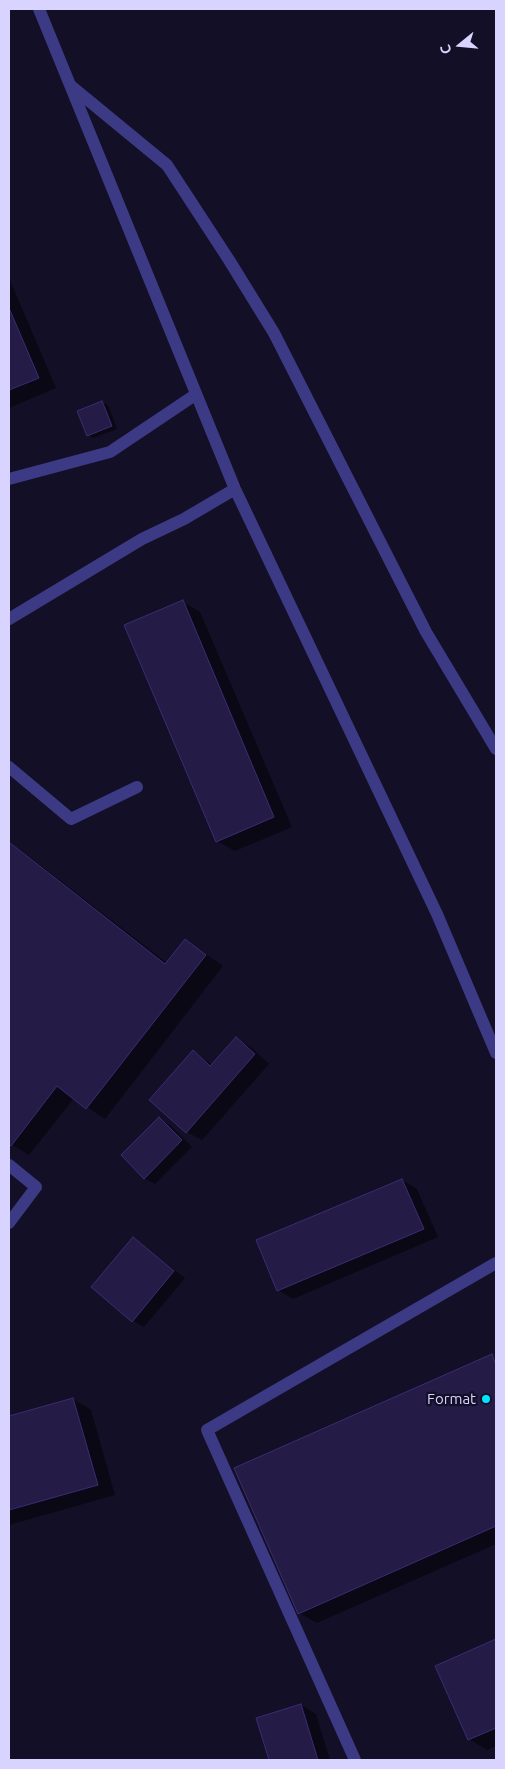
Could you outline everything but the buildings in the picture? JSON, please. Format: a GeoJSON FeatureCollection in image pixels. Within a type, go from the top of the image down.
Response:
{"type":"FeatureCollection","features":[{"type":"Feature","properties":{"kind":"street"},"geometry":{"type":"LineString","coordinates":[[39,9],[235,489],[437,914],[496,1052]]}},
{"type":"Feature","properties":{"kind":"street"},"geometry":{"type":"LineString","coordinates":[[69,84],[167,165],[229,260],[274,333],[426,632],[496,749]]}},
{"type":"Feature","properties":{"kind":"street"},"geometry":{"type":"LineString","coordinates":[[9,480],[110,452],[195,395]]}},
{"type":"Feature","properties":{"kind":"street"},"geometry":{"type":"LineString","coordinates":[[9,619],[142,539],[184,519],[235,489]]}},
{"type":"Feature","properties":{"kind":"street"},"geometry":{"type":"LineString","coordinates":[[9,767],[71,819],[137,787]]}},
{"type":"Feature","properties":{"kind":"street"},"geometry":{"type":"LineString","coordinates":[[9,1165],[36,1187],[9,1224]]}},
{"type":"Feature","properties":{"kind":"street"},"geometry":{"type":"LineString","coordinates":[[355,1760],[207,1430],[496,1263]]}},
{"type":"Feature","properties":{"kind":"place","name":"Format"},"geometry":{"type":"Point","coordinates":[486,1399]}}]}
